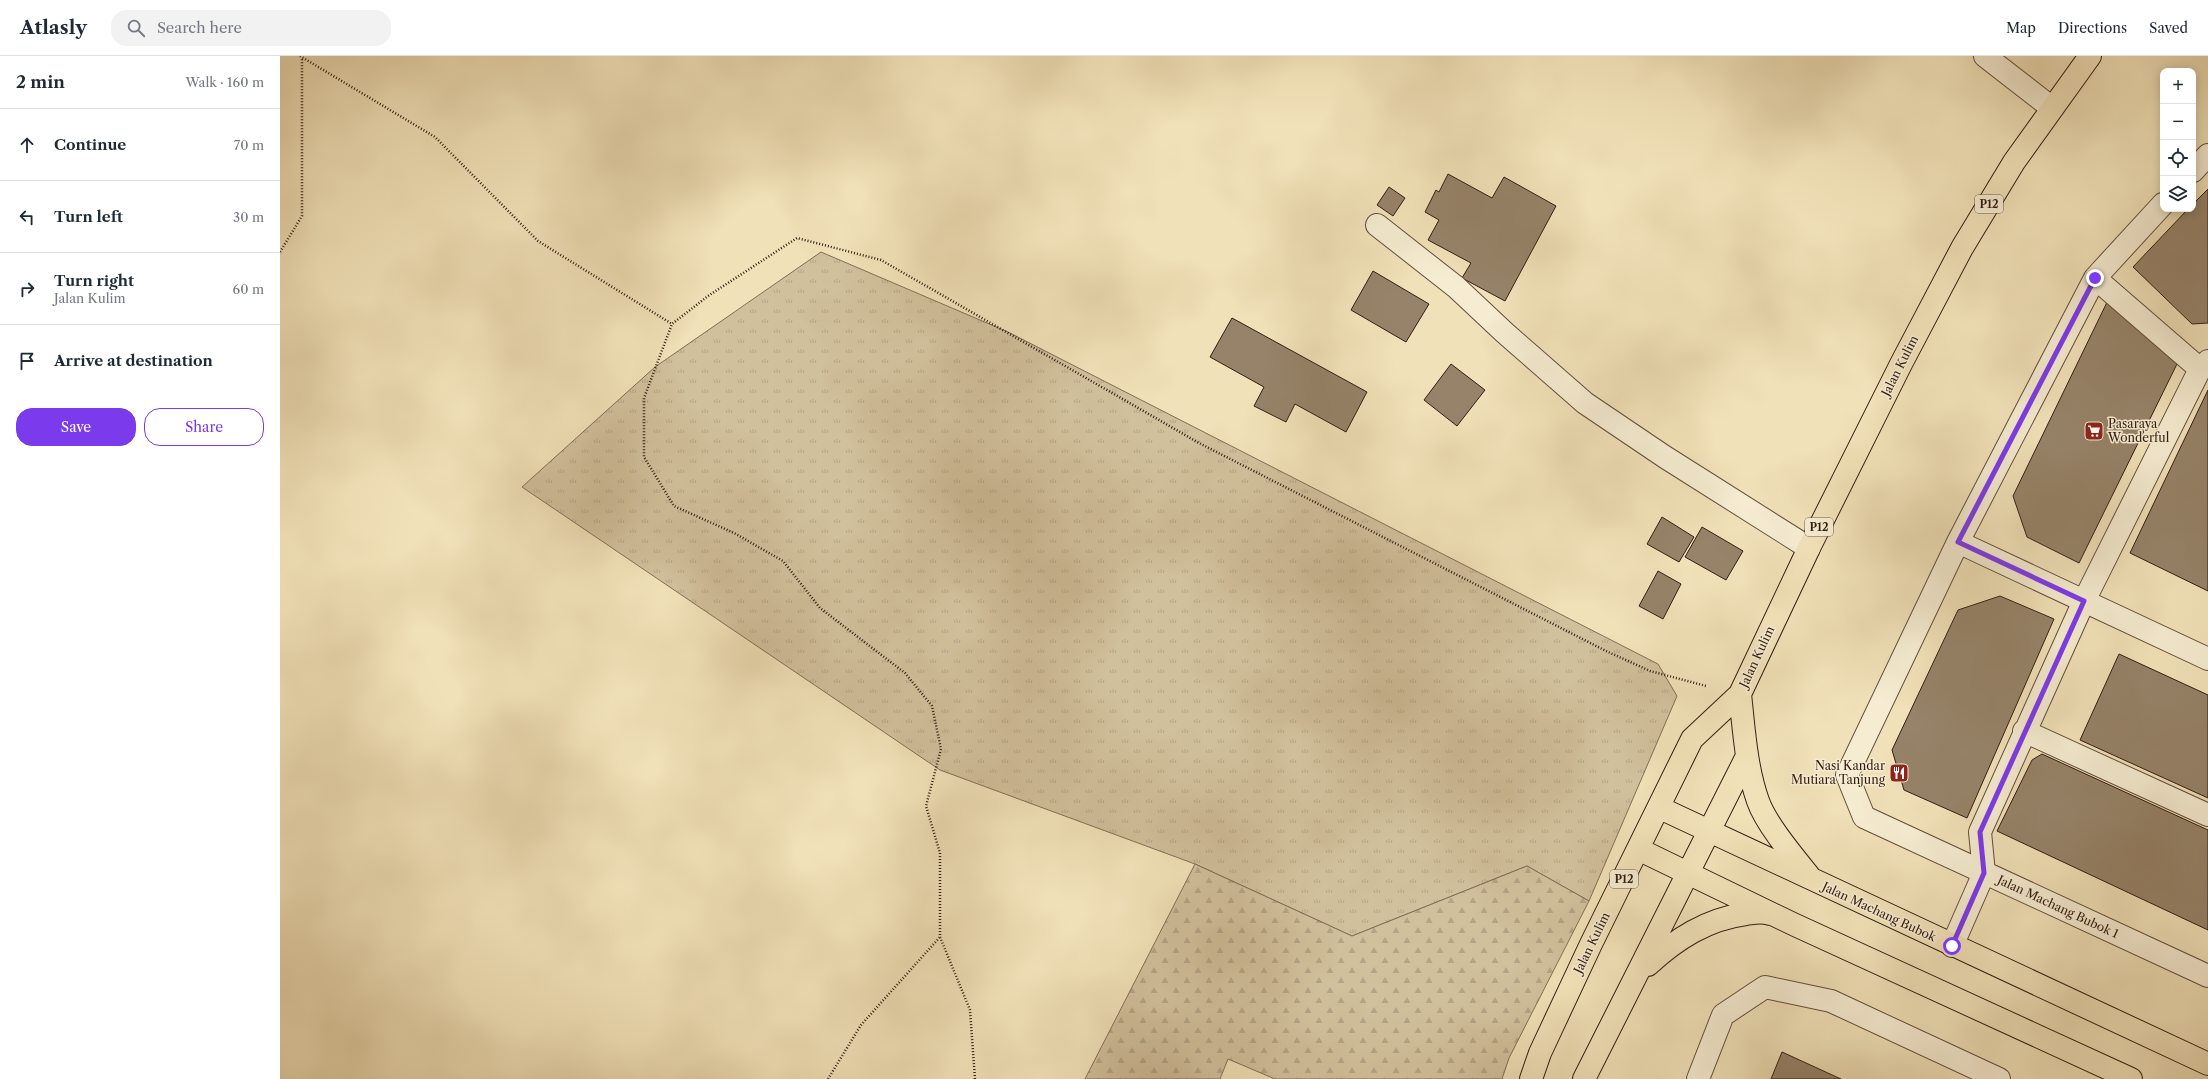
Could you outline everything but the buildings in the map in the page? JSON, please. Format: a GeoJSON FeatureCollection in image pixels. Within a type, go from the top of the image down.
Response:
{"type":"FeatureCollection","features":[{"type":"Feature","properties":{"kind":"main road","name":"Jalan Kulim"},"geometry":{"type":"LineString","coordinates":[[1532,1079],[1540,1053],[1638,849],[1660,808],[1692,739],[1740,694],[1808,548],[1902,362],[1962,248],[2014,162],[2090,56]]}},
{"type":"Feature","properties":{"kind":"main road","name":"Jalan Kulim"},"geometry":{"type":"LineString","coordinates":[[1740,694],[1747,756],[1758,802],[1782,842],[1813,881]]}},
{"type":"Feature","properties":{"kind":"main road"},"geometry":{"type":"LineString","coordinates":[[1584,1079],[1689,873],[1707,832],[1747,756]]}},
{"type":"Feature","properties":{"kind":"main road","name":"Jalan Machang Bubok"},"geometry":{"type":"LineString","coordinates":[[1660,808],[1707,832],[2208,1064]]}},
{"type":"Feature","properties":{"kind":"main road"},"geometry":{"type":"LineString","coordinates":[[1638,849],[1794,924],[2130,1079]]}},
{"type":"Feature","properties":{"kind":"main road"},"geometry":{"type":"LineString","coordinates":[[1637,975],[1667,947],[1690,932],[1730,916],[1764,912],[1794,924]]}},
{"type":"Feature","properties":{"kind":"street"},"geometry":{"type":"LineString","coordinates":[[1985,56],[2052,108]]}},
{"type":"Feature","properties":{"kind":"street"},"geometry":{"type":"LineString","coordinates":[[2196,168],[2208,155]]}},
{"type":"Feature","properties":{"kind":"street"},"geometry":{"type":"LineString","coordinates":[[2160,207],[2095,278],[1958,542],[2208,659]]}},
{"type":"Feature","properties":{"kind":"street"},"geometry":{"type":"LineString","coordinates":[[1377,225],[1456,287],[1585,403],[1665,458],[1808,548]]}},
{"type":"Feature","properties":{"kind":"street"},"geometry":{"type":"LineString","coordinates":[[1952,946],[1984,873],[1980,832],[2024,731],[2084,601],[2204,365],[2095,278]]}},
{"type":"Feature","properties":{"kind":"street","name":"Jalan Machang Bubok 1"},"geometry":{"type":"LineString","coordinates":[[1958,542],[1847,775],[1864,817],[2208,976]]}},
{"type":"Feature","properties":{"kind":"street"},"geometry":{"type":"LineString","coordinates":[[2024,731],[2208,815]]}},
{"type":"Feature","properties":{"kind":"street"},"geometry":{"type":"LineString","coordinates":[[1698,1079],[1723,1015],[1766,987],[1831,1001],[1999,1079]]}},
{"type":"Feature","properties":{"kind":"path"},"geometry":{"type":"LineString","coordinates":[[280,252],[302,216],[301,57]]}},
{"type":"Feature","properties":{"kind":"path"},"geometry":{"type":"LineString","coordinates":[[301,57],[435,138],[538,241],[672,324]]}},
{"type":"Feature","properties":{"kind":"path"},"geometry":{"type":"LineString","coordinates":[[975,1079],[970,1010],[940,937],[940,853],[926,806],[941,749],[932,706],[905,672],[820,608],[783,562],[734,533],[674,506],[644,457],[644,398],[672,324],[708,296],[797,238],[881,260],[1198,443],[1606,651],[1650,671],[1740,694]]}},
{"type":"Feature","properties":{"kind":"path"},"geometry":{"type":"LineString","coordinates":[[828,1079],[861,1025],[940,937]]}},
{"type":"Feature","properties":{"kind":"green space"},"geometry":{"type":"Polygon","coordinates":[[[821,252],[1008,332],[1658,664],[1677,696],[1589,901],[1527,866],[1352,936],[1195,864],[940,770],[522,487],[655,367],[821,252]]]}},
{"type":"Feature","properties":{"kind":"green space"},"geometry":{"type":"Polygon","coordinates":[[[1195,864],[1352,936],[1527,866],[1589,901],[1509,1058],[1502,1079],[1275,1079],[1228,1059],[1220,1079],[1085,1079],[1195,864]]]}},
{"type":"Feature","properties":{"kind":"place","name":"Pasaraya Wonderful"},"geometry":{"type":"Point","coordinates":[2094,431]}},
{"type":"Feature","properties":{"kind":"place","name":"Nasi Kandar Mutiara Tanjung"},"geometry":{"type":"Point","coordinates":[1899,773]}},
{"type":"Feature","properties":{"kind":"route"},"geometry":{"type":"LineString","coordinates":[[1952,946],[1984,873],[1980,832],[2024,731],[2084,601],[1958,542],[2095,278]]}}]}
